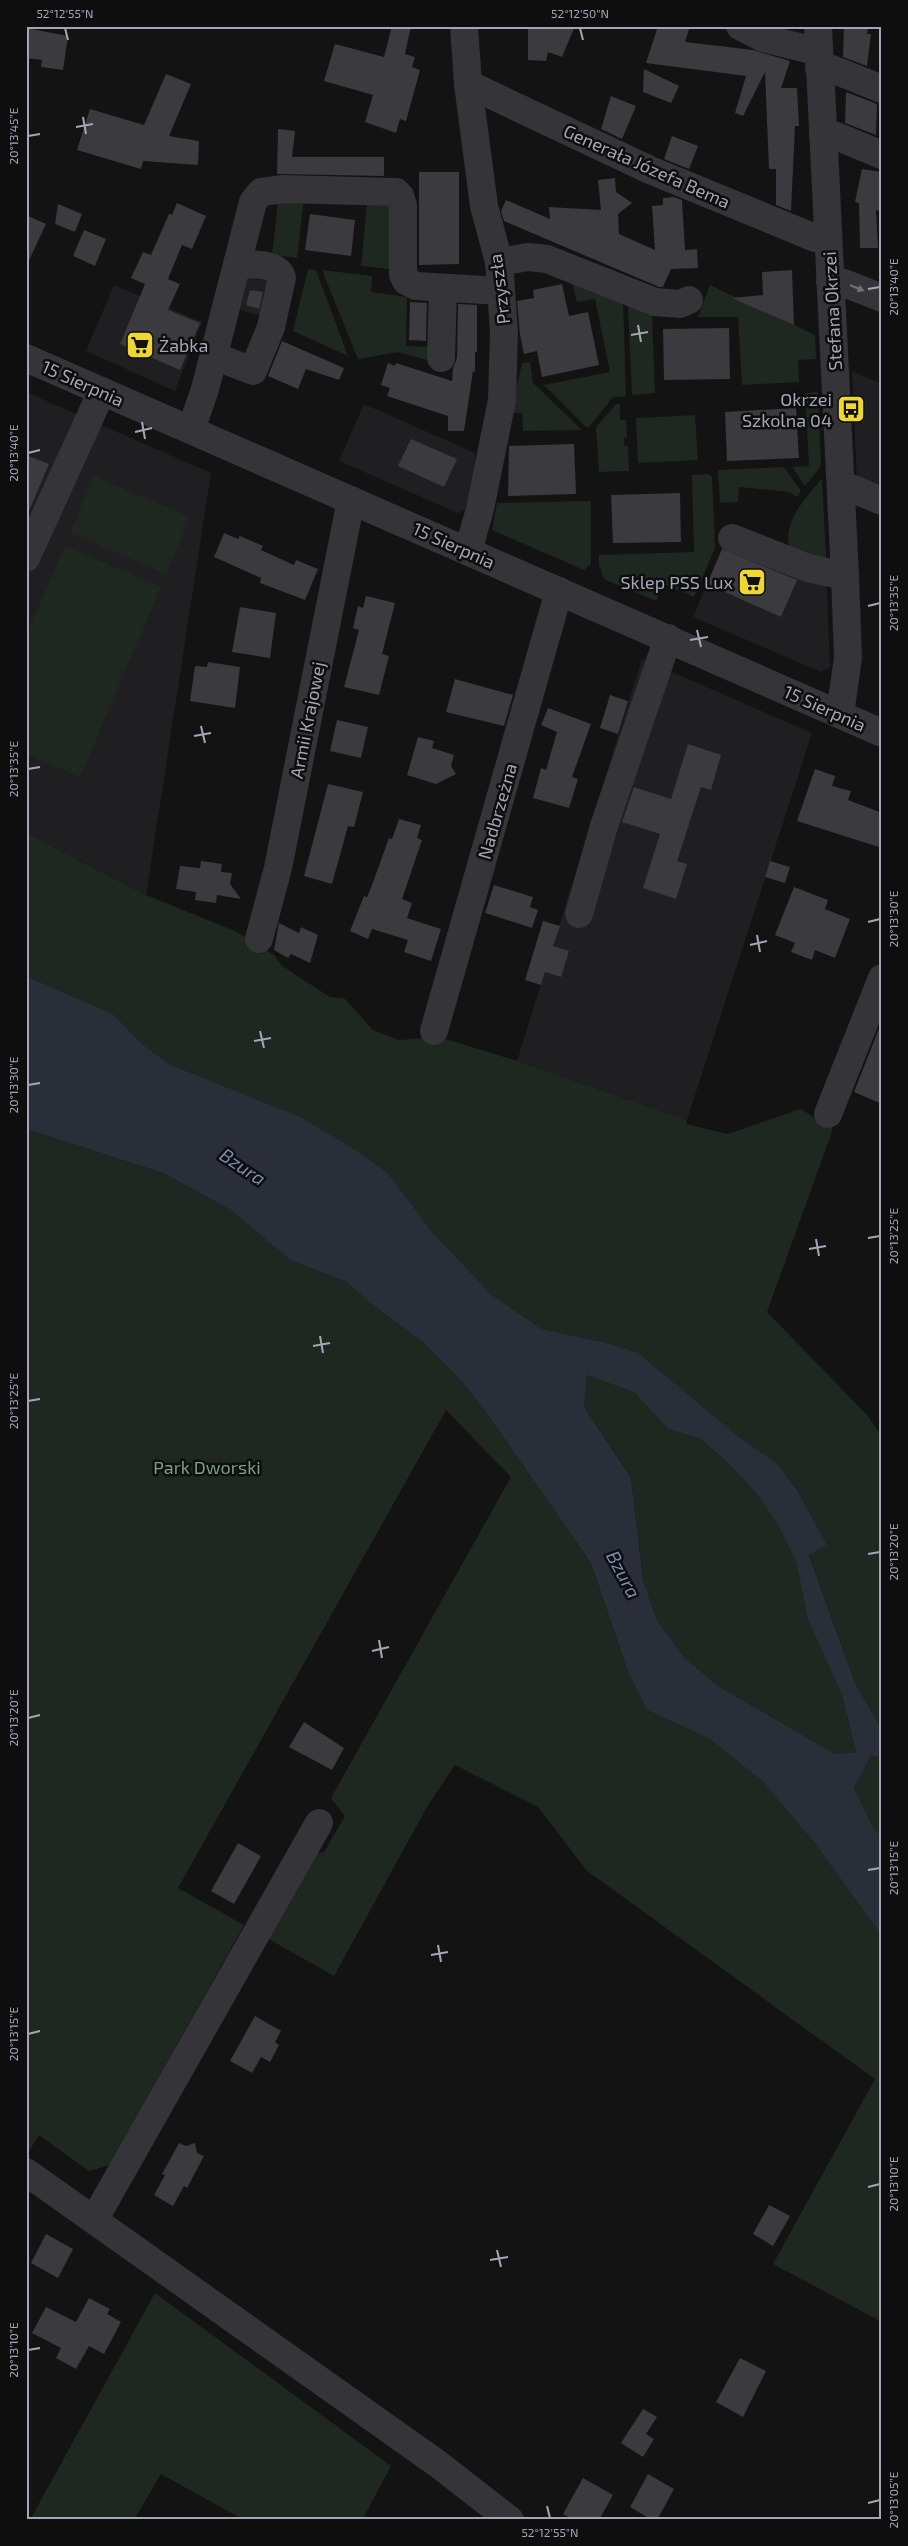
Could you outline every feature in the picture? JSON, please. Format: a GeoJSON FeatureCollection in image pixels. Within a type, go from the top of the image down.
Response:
{"type":"FeatureCollection","features":[{"type":"Feature","properties":{"kind":"street","name":"Przyszła"},"geometry":{"type":"LineString","coordinates":[[464,26],[468,84],[484,206],[499,262],[504,332],[502,400],[480,509],[468,551]]}},
{"type":"Feature","properties":{"kind":"street"},"geometry":{"type":"LineString","coordinates":[[740,26],[763,38],[819,49],[832,69],[882,89]]}},
{"type":"Feature","properties":{"kind":"street","name":"Stefana Okrzei"},"geometry":{"type":"LineString","coordinates":[[819,49],[848,658],[840,714]]}},
{"type":"Feature","properties":{"kind":"street","name":"Generała Józefa Bema"},"geometry":{"type":"LineString","coordinates":[[468,84],[650,170],[815,238],[828,239]]}},
{"type":"Feature","properties":{"kind":"street"},"geometry":{"type":"LineString","coordinates":[[823,135],[836,136],[882,155]]}},
{"type":"Feature","properties":{"kind":"street"},"geometry":{"type":"LineString","coordinates":[[192,430],[214,356],[253,202],[261,192],[284,189],[390,191],[400,196],[403,205],[403,275],[406,281],[416,286],[500,291]]}},
{"type":"Feature","properties":{"kind":"street"},"geometry":{"type":"LineString","coordinates":[[499,262],[528,257],[547,259],[655,302],[680,304],[689,300]]}},
{"type":"Feature","properties":{"kind":"street"},"geometry":{"type":"LineString","coordinates":[[214,356],[253,371],[275,315],[282,278],[281,273],[275,268],[237,264]]}},
{"type":"Feature","properties":{"kind":"street"},"geometry":{"type":"LineString","coordinates":[[830,281],[844,283],[882,298]]}},
{"type":"Feature","properties":{"kind":"street"},"geometry":{"type":"LineString","coordinates":[[441,358],[442,288]]}},
{"type":"Feature","properties":{"kind":"street","name":"15 Sierpnia"},"geometry":{"type":"LineString","coordinates":[[26,358],[882,733]]}},
{"type":"Feature","properties":{"kind":"street"},"geometry":{"type":"LineString","coordinates":[[26,558],[102,391]]}},
{"type":"Feature","properties":{"kind":"street"},"geometry":{"type":"LineString","coordinates":[[841,488],[853,489],[882,501]]}},
{"type":"Feature","properties":{"kind":"street","name":"Armii Krajowej"},"geometry":{"type":"LineString","coordinates":[[259,940],[278,868],[351,500]]}},
{"type":"Feature","properties":{"kind":"street"},"geometry":{"type":"LineString","coordinates":[[732,538],[808,568],[845,576]]}},
{"type":"Feature","properties":{"kind":"street","name":"Nadbrzeżna"},"geometry":{"type":"LineString","coordinates":[[434,1031],[559,591]]}},
{"type":"Feature","properties":{"kind":"street"},"geometry":{"type":"LineString","coordinates":[[579,914],[607,817],[668,638]]}},
{"type":"Feature","properties":{"kind":"street"},"geometry":{"type":"LineString","coordinates":[[828,1114],[882,978]]}},
{"type":"Feature","properties":{"kind":"street"},"geometry":{"type":"LineString","coordinates":[[94,2220],[319,1823]]}},
{"type":"Feature","properties":{"kind":"street"},"geometry":{"type":"LineString","coordinates":[[26,2172],[438,2464],[510,2520]]}},
{"type":"Feature","properties":{"kind":"shaded area"},"geometry":{"type":"Polygon","coordinates":[[[248,278],[274,282],[267,317],[240,310],[248,278]]]}},
{"type":"Feature","properties":{"kind":"shaded area"},"geometry":{"type":"Polygon","coordinates":[[[114,285],[202,322],[175,391],[86,351],[114,285]]]}},
{"type":"Feature","properties":{"kind":"shaded area"},"geometry":{"type":"Polygon","coordinates":[[[852,371],[882,384],[882,491],[857,481],[852,371]]]}},
{"type":"Feature","properties":{"kind":"shaded area"},"geometry":{"type":"Polygon","coordinates":[[[26,392],[211,473],[146,895],[26,833],[26,392]]]}},
{"type":"Feature","properties":{"kind":"shaded area"},"geometry":{"type":"Polygon","coordinates":[[[364,404],[475,453],[473,504],[458,513],[339,461],[364,404]]]}},
{"type":"Feature","properties":{"kind":"shaded area"},"geometry":{"type":"Polygon","coordinates":[[[730,531],[826,570],[830,667],[821,672],[693,617],[730,531]]]}},
{"type":"Feature","properties":{"kind":"shaded area"},"geometry":{"type":"Polygon","coordinates":[[[642,659],[812,733],[687,1120],[517,1061],[642,659]]]}},
{"type":"Feature","properties":{"kind":"green space"},"geometry":{"type":"Polygon","coordinates":[[[277,196],[380,198],[391,207],[389,269],[361,266],[367,203],[304,199],[297,258],[272,255],[278,202],[272,201],[277,196]]]}},
{"type":"Feature","properties":{"kind":"green space"},"geometry":{"type":"Polygon","coordinates":[[[308,269],[316,270],[348,356],[293,331],[308,269]]]}},
{"type":"Feature","properties":{"kind":"green space"},"geometry":{"type":"Polygon","coordinates":[[[322,270],[372,276],[371,292],[407,297],[406,346],[432,347],[431,361],[398,352],[358,359],[322,270]]]}},
{"type":"Feature","properties":{"kind":"green space"},"geometry":{"type":"Polygon","coordinates":[[[572,283],[577,283],[583,288],[598,290],[623,301],[626,396],[613,397],[589,427],[586,427],[544,385],[610,372],[595,299],[577,302],[572,283]]]}},
{"type":"Feature","properties":{"kind":"green space"},"geometry":{"type":"Polygon","coordinates":[[[710,285],[815,335],[816,359],[798,360],[799,382],[742,385],[738,317],[698,317],[710,285]]]}},
{"type":"Feature","properties":{"kind":"green space"},"geometry":{"type":"Polygon","coordinates":[[[628,305],[652,315],[655,393],[632,395],[628,305]]]}},
{"type":"Feature","properties":{"kind":"green space"},"geometry":{"type":"Polygon","coordinates":[[[530,362],[533,383],[582,430],[523,431],[522,413],[511,413],[522,363],[530,362]]]}},
{"type":"Feature","properties":{"kind":"green space"},"geometry":{"type":"Polygon","coordinates":[[[818,392],[821,466],[805,486],[792,467],[809,466],[805,393],[818,392]]]}},
{"type":"Feature","properties":{"kind":"green space"},"geometry":{"type":"Polygon","coordinates":[[[616,404],[620,404],[620,420],[626,420],[627,438],[624,438],[624,446],[628,446],[629,471],[599,472],[596,427],[616,404]]]}},
{"type":"Feature","properties":{"kind":"green space"},"geometry":{"type":"Polygon","coordinates":[[[695,415],[698,460],[638,463],[636,418],[695,415]]]}},
{"type":"Feature","properties":{"kind":"green space"},"geometry":{"type":"Polygon","coordinates":[[[784,467],[801,491],[797,497],[789,492],[739,487],[738,502],[720,503],[718,470],[784,467]]]}},
{"type":"Feature","properties":{"kind":"green space"},"geometry":{"type":"Polygon","coordinates":[[[708,474],[712,477],[715,548],[694,597],[664,584],[656,601],[604,579],[599,565],[599,555],[694,552],[692,475],[708,474]]]}},
{"type":"Feature","properties":{"kind":"green space"},"geometry":{"type":"Polygon","coordinates":[[[94,476],[190,517],[166,574],[70,533],[94,476]]]}},
{"type":"Feature","properties":{"kind":"green space"},"geometry":{"type":"Polygon","coordinates":[[[822,478],[826,558],[822,562],[789,547],[788,537],[793,518],[803,501],[822,478]]]}},
{"type":"Feature","properties":{"kind":"green space"},"geometry":{"type":"Polygon","coordinates":[[[591,501],[591,564],[584,570],[492,530],[497,503],[591,501]]]}},
{"type":"Feature","properties":{"kind":"green space"},"geometry":{"type":"Polygon","coordinates":[[[65,546],[161,587],[80,777],[26,754],[26,636],[65,546]]]}},
{"type":"Feature","properties":{"kind":"green space"},"geometry":{"type":"Polygon","coordinates":[[[26,833],[146,895],[235,931],[274,955],[282,966],[330,997],[344,998],[373,1030],[399,1040],[439,1037],[517,1061],[687,1120],[686,1124],[728,1134],[800,1109],[833,1129],[767,1312],[868,1416],[882,1437],[882,1730],[855,1683],[809,1554],[827,1545],[797,1490],[778,1464],[738,1436],[637,1352],[603,1342],[542,1329],[492,1295],[433,1233],[388,1173],[356,1150],[301,1117],[169,1064],[141,1043],[113,1014],[26,976],[26,833]]]}},
{"type":"Feature","properties":{"kind":"green space","name":"Park Dworski"},"geometry":{"type":"Polygon","coordinates":[[[26,1129],[163,1173],[231,1210],[290,1260],[347,1282],[370,1303],[423,1342],[463,1383],[488,1415],[591,1563],[628,1672],[647,1710],[710,1739],[762,1781],[813,1841],[882,1936],[882,2322],[773,2264],[875,2079],[587,1871],[538,1807],[455,1765],[427,1807],[334,1976],[267,1938],[314,1854],[324,1852],[345,1816],[331,1798],[511,1477],[446,1410],[178,1888],[244,1925],[110,2165],[89,2171],[39,2135],[26,2156],[26,1129]]]}},
{"type":"Feature","properties":{"kind":"green space"},"geometry":{"type":"Polygon","coordinates":[[[587,1374],[634,1392],[668,1429],[699,1438],[723,1458],[756,1493],[777,1523],[796,1561],[808,1620],[842,1695],[856,1752],[835,1754],[718,1686],[684,1657],[657,1620],[643,1580],[631,1478],[584,1407],[587,1374]]]}},
{"type":"Feature","properties":{"kind":"green space"},"geometry":{"type":"Polygon","coordinates":[[[871,1756],[882,1757],[882,1836],[874,1829],[854,1788],[871,1756]]]}},
{"type":"Feature","properties":{"kind":"green space"},"geometry":{"type":"Polygon","coordinates":[[[155,2293],[391,2466],[362,2520],[244,2520],[161,2474],[134,2520],[30,2520],[155,2293]]]}},
{"type":"Feature","properties":{"kind":"water","name":"Bzura"},"geometry":{"type":"Polygon","coordinates":[[[26,976],[113,1014],[141,1043],[169,1064],[301,1117],[356,1150],[388,1173],[433,1233],[492,1295],[542,1329],[603,1342],[637,1352],[738,1436],[778,1464],[797,1490],[827,1545],[809,1555],[855,1683],[882,1730],[882,1757],[871,1756],[854,1788],[874,1829],[882,1836],[882,1936],[813,1841],[762,1781],[710,1739],[647,1710],[628,1672],[591,1563],[488,1415],[463,1383],[423,1342],[370,1303],[347,1282],[290,1260],[231,1210],[163,1173],[26,1129],[26,976]],[[587,1375],[584,1407],[631,1478],[643,1580],[657,1620],[684,1657],[718,1686],[835,1754],[856,1752],[842,1695],[808,1620],[796,1561],[777,1523],[756,1493],[723,1458],[699,1438],[668,1429],[634,1392],[587,1375]]]}},
{"type":"Feature","properties":{"kind":"building"},"geometry":{"type":"Polygon","coordinates":[[[392,26],[411,26],[405,54],[415,57],[412,67],[420,70],[406,121],[400,119],[396,133],[365,122],[373,95],[324,81],[335,44],[384,57],[392,26]]]}},
{"type":"Feature","properties":{"kind":"building"},"geometry":{"type":"Polygon","coordinates":[[[528,26],[575,26],[562,57],[548,52],[546,61],[528,60],[528,26]]]}},
{"type":"Feature","properties":{"kind":"building"},"geometry":{"type":"Polygon","coordinates":[[[658,26],[690,26],[685,42],[753,50],[790,61],[781,88],[797,88],[799,126],[795,126],[791,211],[776,205],[776,169],[769,169],[765,72],[743,116],[735,113],[746,76],[646,63],[658,26]]]}},
{"type":"Feature","properties":{"kind":"building"},"geometry":{"type":"Polygon","coordinates":[[[844,26],[868,26],[867,34],[871,34],[867,66],[843,57],[844,26]]]}},
{"type":"Feature","properties":{"kind":"building"},"geometry":{"type":"Polygon","coordinates":[[[26,28],[68,36],[63,70],[41,67],[42,60],[26,58],[26,28]]]}},
{"type":"Feature","properties":{"kind":"building"},"geometry":{"type":"Polygon","coordinates":[[[644,69],[679,86],[671,103],[643,92],[644,69]]]}},
{"type":"Feature","properties":{"kind":"building"},"geometry":{"type":"Polygon","coordinates":[[[166,74],[191,84],[169,136],[199,141],[198,165],[143,161],[141,169],[77,150],[90,109],[144,125],[166,74]]]}},
{"type":"Feature","properties":{"kind":"building"},"geometry":{"type":"Polygon","coordinates":[[[846,92],[877,104],[876,135],[845,123],[846,92]]]}},
{"type":"Feature","properties":{"kind":"building"},"geometry":{"type":"Polygon","coordinates":[[[611,96],[636,106],[622,139],[601,129],[611,96]]]}},
{"type":"Feature","properties":{"kind":"building"},"geometry":{"type":"Polygon","coordinates":[[[278,129],[295,131],[292,157],[384,157],[384,176],[277,174],[278,129]]]}},
{"type":"Feature","properties":{"kind":"building"},"geometry":{"type":"Polygon","coordinates":[[[672,136],[698,146],[689,169],[664,159],[672,136]]]}},
{"type":"Feature","properties":{"kind":"building"},"geometry":{"type":"Polygon","coordinates":[[[862,169],[882,172],[882,212],[876,210],[878,248],[860,248],[859,203],[855,202],[862,169]]]}},
{"type":"Feature","properties":{"kind":"building"},"geometry":{"type":"Polygon","coordinates":[[[419,172],[459,172],[459,264],[419,265],[419,172]]]}},
{"type":"Feature","properties":{"kind":"building"},"geometry":{"type":"Polygon","coordinates":[[[615,178],[616,192],[632,203],[618,214],[619,234],[655,250],[652,206],[663,205],[663,198],[674,197],[682,200],[685,250],[697,249],[698,268],[671,269],[663,287],[659,287],[504,221],[501,211],[506,200],[550,219],[549,207],[601,210],[598,180],[615,178]]]}},
{"type":"Feature","properties":{"kind":"building"},"geometry":{"type":"Polygon","coordinates":[[[177,203],[206,216],[192,249],[182,245],[168,279],[180,284],[168,310],[200,323],[180,370],[120,344],[145,284],[131,278],[143,252],[151,255],[169,214],[172,215],[177,203]]]}},
{"type":"Feature","properties":{"kind":"building"},"geometry":{"type":"Polygon","coordinates":[[[58,204],[82,214],[75,232],[55,224],[58,204]]]}},
{"type":"Feature","properties":{"kind":"building"},"geometry":{"type":"Polygon","coordinates":[[[310,214],[355,220],[351,256],[305,250],[310,214]]]}},
{"type":"Feature","properties":{"kind":"building"},"geometry":{"type":"Polygon","coordinates":[[[26,215],[46,224],[26,267],[26,215]]]}},
{"type":"Feature","properties":{"kind":"building"},"geometry":{"type":"Polygon","coordinates":[[[84,230],[106,239],[95,266],[73,256],[84,230]]]}},
{"type":"Feature","properties":{"kind":"building"},"geometry":{"type":"Polygon","coordinates":[[[792,270],[794,325],[732,298],[763,295],[762,272],[792,270]]]}},
{"type":"Feature","properties":{"kind":"building"},"geometry":{"type":"Polygon","coordinates":[[[562,284],[569,316],[588,312],[599,365],[542,377],[537,351],[524,354],[517,301],[534,298],[533,290],[562,284]]]}},
{"type":"Feature","properties":{"kind":"building"},"geometry":{"type":"Polygon","coordinates":[[[250,290],[263,292],[259,309],[246,305],[250,290]]]}},
{"type":"Feature","properties":{"kind":"building"},"geometry":{"type":"Polygon","coordinates":[[[410,302],[427,303],[426,341],[409,340],[410,302]]]}},
{"type":"Feature","properties":{"kind":"building"},"geometry":{"type":"Polygon","coordinates":[[[458,304],[477,305],[477,352],[475,352],[475,372],[473,371],[464,431],[448,431],[448,416],[387,396],[390,388],[381,385],[388,363],[395,366],[396,363],[452,381],[453,368],[457,358],[458,304]]]}},
{"type":"Feature","properties":{"kind":"building"},"geometry":{"type":"Polygon","coordinates":[[[729,328],[730,379],[664,380],[663,329],[729,328]]]}},
{"type":"Feature","properties":{"kind":"building"},"geometry":{"type":"Polygon","coordinates":[[[282,341],[344,368],[339,380],[306,369],[298,389],[268,376],[282,341]]]}},
{"type":"Feature","properties":{"kind":"building"},"geometry":{"type":"Polygon","coordinates":[[[796,408],[799,458],[727,461],[725,412],[796,408]]]}},
{"type":"Feature","properties":{"kind":"building"},"geometry":{"type":"Polygon","coordinates":[[[411,439],[457,459],[444,487],[398,466],[411,439]]]}},
{"type":"Feature","properties":{"kind":"building"},"geometry":{"type":"Polygon","coordinates":[[[574,444],[576,494],[508,496],[509,446],[574,444]]]}},
{"type":"Feature","properties":{"kind":"building"},"geometry":{"type":"Polygon","coordinates":[[[26,455],[49,464],[26,518],[26,455]]]}},
{"type":"Feature","properties":{"kind":"building"},"geometry":{"type":"Polygon","coordinates":[[[680,493],[681,542],[613,543],[611,495],[680,493]]]}},
{"type":"Feature","properties":{"kind":"building"},"geometry":{"type":"Polygon","coordinates":[[[224,533],[238,539],[240,536],[263,546],[261,550],[294,565],[296,560],[318,569],[305,600],[260,583],[261,578],[214,557],[224,533]]]}},
{"type":"Feature","properties":{"kind":"building","name":"Sklep PSS Lux"},"geometry":{"type":"Polygon","coordinates":[[[722,549],[797,580],[781,617],[707,584],[722,549]]]}},
{"type":"Feature","properties":{"kind":"building"},"geometry":{"type":"Polygon","coordinates":[[[366,596],[395,603],[382,654],[389,656],[379,695],[344,687],[359,630],[353,628],[358,606],[363,608],[366,596]]]}},
{"type":"Feature","properties":{"kind":"building"},"geometry":{"type":"Polygon","coordinates":[[[240,607],[276,613],[270,658],[232,652],[240,607]]]}},
{"type":"Feature","properties":{"kind":"building"},"geometry":{"type":"Polygon","coordinates":[[[208,662],[240,667],[235,708],[190,701],[195,666],[207,667],[208,662]]]}},
{"type":"Feature","properties":{"kind":"building"},"geometry":{"type":"Polygon","coordinates":[[[455,679],[513,695],[504,726],[446,712],[455,679]]]}},
{"type":"Feature","properties":{"kind":"building"},"geometry":{"type":"Polygon","coordinates":[[[610,695],[628,701],[618,734],[600,728],[610,695]]]}},
{"type":"Feature","properties":{"kind":"building"},"geometry":{"type":"Polygon","coordinates":[[[548,708],[591,724],[572,777],[578,779],[569,808],[533,798],[541,768],[546,770],[557,732],[541,725],[548,708]]]}},
{"type":"Feature","properties":{"kind":"building"},"geometry":{"type":"Polygon","coordinates":[[[337,720],[368,727],[361,758],[330,751],[337,720]]]}},
{"type":"Feature","properties":{"kind":"building"},"geometry":{"type":"Polygon","coordinates":[[[418,737],[434,741],[432,748],[454,755],[451,766],[456,774],[436,784],[407,775],[418,737]]]}},
{"type":"Feature","properties":{"kind":"building"},"geometry":{"type":"Polygon","coordinates":[[[688,744],[721,755],[711,790],[701,787],[677,861],[687,864],[676,899],[643,888],[660,834],[622,822],[634,787],[671,799],[688,744]]]}},
{"type":"Feature","properties":{"kind":"building"},"geometry":{"type":"Polygon","coordinates":[[[815,769],[835,776],[832,786],[851,791],[848,800],[882,813],[882,848],[797,821],[815,769]]]}},
{"type":"Feature","properties":{"kind":"building"},"geometry":{"type":"Polygon","coordinates":[[[328,784],[363,792],[354,827],[348,826],[332,884],[304,876],[328,784]]]}},
{"type":"Feature","properties":{"kind":"building"},"geometry":{"type":"Polygon","coordinates":[[[399,819],[421,825],[417,838],[422,840],[402,899],[412,903],[407,918],[441,929],[431,961],[404,952],[408,940],[372,929],[368,939],[350,931],[364,896],[367,897],[389,838],[392,839],[399,819]]]}},
{"type":"Feature","properties":{"kind":"building"},"geometry":{"type":"Polygon","coordinates":[[[201,861],[222,864],[221,872],[232,873],[230,884],[241,899],[217,895],[216,903],[195,900],[196,892],[176,889],[180,866],[200,868],[201,861]]]}},
{"type":"Feature","properties":{"kind":"building"},"geometry":{"type":"Polygon","coordinates":[[[770,861],[790,867],[785,883],[765,877],[770,861]]]}},
{"type":"Feature","properties":{"kind":"building"},"geometry":{"type":"Polygon","coordinates":[[[494,885],[533,897],[530,907],[538,910],[532,928],[485,913],[494,885]]]}},
{"type":"Feature","properties":{"kind":"building"},"geometry":{"type":"Polygon","coordinates":[[[794,887],[828,900],[825,909],[850,919],[835,958],[815,950],[812,960],[791,952],[795,943],[775,935],[794,887]]]}},
{"type":"Feature","properties":{"kind":"building"},"geometry":{"type":"Polygon","coordinates":[[[543,921],[560,926],[553,946],[569,951],[561,977],[545,972],[541,985],[525,980],[543,921]]]}},
{"type":"Feature","properties":{"kind":"building"},"geometry":{"type":"Polygon","coordinates":[[[279,923],[299,933],[301,927],[318,935],[310,963],[291,954],[288,958],[274,950],[279,923]]]}},
{"type":"Feature","properties":{"kind":"building"},"geometry":{"type":"Polygon","coordinates":[[[882,1021],[882,1104],[854,1092],[882,1021]]]}},
{"type":"Feature","properties":{"kind":"building"},"geometry":{"type":"Polygon","coordinates":[[[304,1722],[344,1748],[332,1770],[289,1747],[304,1722]]]}},
{"type":"Feature","properties":{"kind":"building"},"geometry":{"type":"Polygon","coordinates":[[[238,1843],[261,1856],[234,1904],[211,1891],[238,1843]]]}},
{"type":"Feature","properties":{"kind":"building"},"geometry":{"type":"Polygon","coordinates":[[[255,2016],[281,2031],[275,2042],[279,2045],[270,2062],[261,2057],[252,2073],[230,2061],[255,2016]]]}},
{"type":"Feature","properties":{"kind":"building"},"geometry":{"type":"Polygon","coordinates":[[[179,2143],[186,2146],[195,2143],[197,2153],[204,2156],[187,2188],[184,2186],[173,2206],[154,2195],[165,2175],[162,2174],[179,2143]]]}},
{"type":"Feature","properties":{"kind":"building"},"geometry":{"type":"Polygon","coordinates":[[[769,2205],[790,2216],[773,2246],[753,2234],[769,2205]]]}},
{"type":"Feature","properties":{"kind":"building"},"geometry":{"type":"Polygon","coordinates":[[[46,2234],[73,2249],[58,2278],[31,2263],[46,2234]]]}},
{"type":"Feature","properties":{"kind":"building"},"geometry":{"type":"Polygon","coordinates":[[[89,2298],[110,2309],[107,2314],[121,2322],[104,2354],[89,2346],[76,2369],[56,2358],[61,2348],[32,2333],[46,2307],[76,2322],[89,2298]]]}},
{"type":"Feature","properties":{"kind":"building"},"geometry":{"type":"Polygon","coordinates":[[[740,2358],[766,2371],[743,2417],[716,2402],[740,2358]]]}},
{"type":"Feature","properties":{"kind":"building"},"geometry":{"type":"Polygon","coordinates":[[[643,2409],[657,2417],[646,2434],[654,2439],[643,2457],[621,2443],[643,2409]]]}},
{"type":"Feature","properties":{"kind":"building"},"geometry":{"type":"Polygon","coordinates":[[[648,2474],[674,2489],[657,2520],[652,2520],[630,2507],[648,2474]]]}},
{"type":"Feature","properties":{"kind":"building"},"geometry":{"type":"Polygon","coordinates":[[[583,2478],[613,2495],[599,2520],[574,2520],[563,2514],[583,2478]]]}},
{"type":"Feature","properties":{"kind":"place","name":"Żabka"},"geometry":{"type":"Point","coordinates":[140,345]}},
{"type":"Feature","properties":{"kind":"place","name":"Okrzei Szkolna 04"},"geometry":{"type":"Point","coordinates":[851,409]}},
{"type":"Feature","properties":{"kind":"place","name":"Sklep PSS Lux"},"geometry":{"type":"Point","coordinates":[752,582]}}]}
